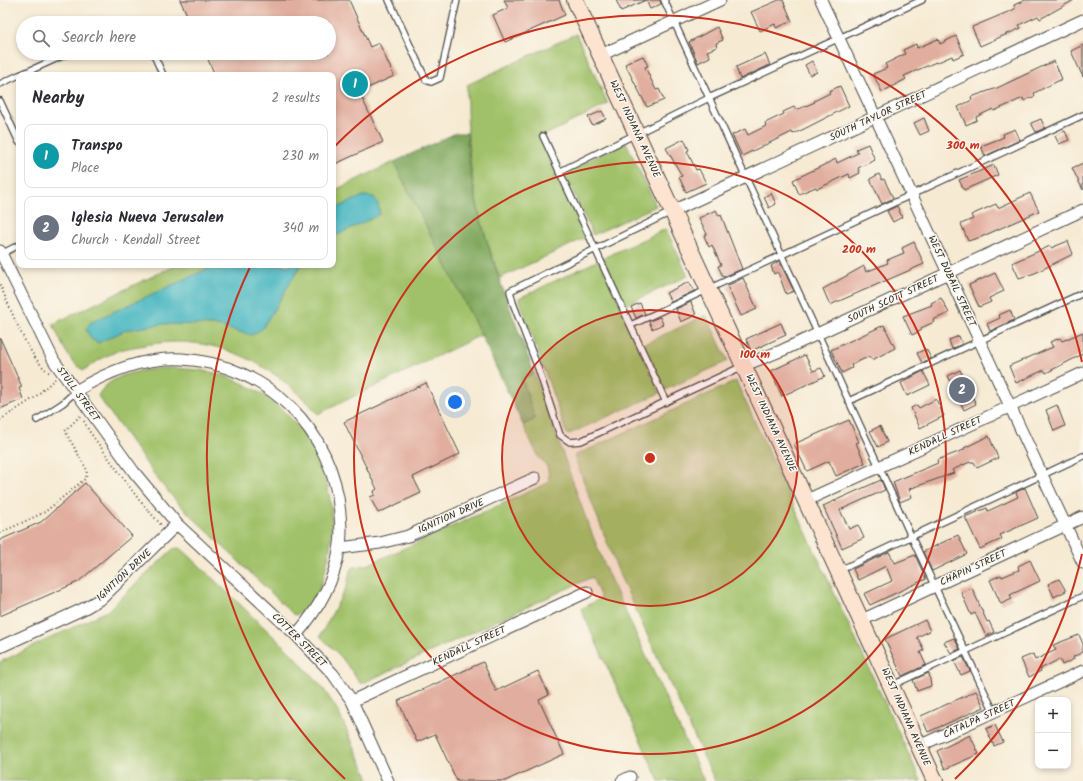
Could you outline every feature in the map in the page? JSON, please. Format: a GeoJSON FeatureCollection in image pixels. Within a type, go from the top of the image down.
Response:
{"type":"FeatureCollection","features":[{"type":"Feature","properties":{"kind":"street","name":"WEST INDIANA AVENUE"},"geometry":{"type":"LineString","coordinates":[[575,0],[638,133],[893,686],[935,781]]}},
{"type":"Feature","properties":{"kind":"street"},"geometry":{"type":"LineString","coordinates":[[601,55],[720,0]]}},
{"type":"Feature","properties":{"kind":"street","name":"WEST DUBAIL STREET"},"geometry":{"type":"LineString","coordinates":[[821,0],[1083,563]]}},
{"type":"Feature","properties":{"kind":"street","name":"SOUTH TAYLOR STREET"},"geometry":{"type":"LineString","coordinates":[[674,211],[1083,20]]}},
{"type":"Feature","properties":{"kind":"street","name":"SOUTH SCOTT STREET"},"geometry":{"type":"LineString","coordinates":[[745,366],[818,334],[1083,210]]}},
{"type":"Feature","properties":{"kind":"street","name":"STULL STREET"},"geometry":{"type":"LineString","coordinates":[[0,253],[49,352],[142,482],[177,524]]}},
{"type":"Feature","properties":{"kind":"street"},"geometry":{"type":"LineString","coordinates":[[76,391],[99,379],[128,367],[146,363],[182,359],[222,367],[259,381],[304,420],[322,449],[332,472],[338,498],[341,526],[340,548],[333,573],[318,608],[296,635]]}},
{"type":"Feature","properties":{"kind":"street","name":"KENDALL STREET"},"geometry":{"type":"LineString","coordinates":[[807,500],[1083,373]]}},
{"type":"Feature","properties":{"kind":"street","name":"IGNITION DRIVE"},"geometry":{"type":"LineString","coordinates":[[340,548],[380,543],[408,536],[535,478]]}},
{"type":"Feature","properties":{"kind":"street","name":"CHAPIN STREET"},"geometry":{"type":"LineString","coordinates":[[862,620],[1083,517]]}},
{"type":"Feature","properties":{"kind":"street","name":"COTTER STREET"},"geometry":{"type":"LineString","coordinates":[[177,524],[296,635],[333,674],[352,701],[388,781]]}},
{"type":"Feature","properties":{"kind":"street","name":"IGNITION DRIVE"},"geometry":{"type":"LineString","coordinates":[[0,647],[102,598],[177,524]]}},
{"type":"Feature","properties":{"kind":"street","name":"KENDALL STREET"},"geometry":{"type":"LineString","coordinates":[[352,701],[586,592]]}},
{"type":"Feature","properties":{"kind":"street","name":"CATALPA STREET"},"geometry":{"type":"LineString","coordinates":[[919,746],[1083,671]]}},
{"type":"Feature","properties":{"kind":"lane"},"geometry":{"type":"LineString","coordinates":[[389,0],[426,80],[431,82],[440,78],[457,0]]}},
{"type":"Feature","properties":{"kind":"lane"},"geometry":{"type":"LineString","coordinates":[[664,0],[934,586],[994,712]]}},
{"type":"Feature","properties":{"kind":"lane"},"geometry":{"type":"LineString","coordinates":[[559,172],[709,98],[922,0]]}},
{"type":"Feature","properties":{"kind":"lane"},"geometry":{"type":"LineString","coordinates":[[26,72],[52,60]]}},
{"type":"Feature","properties":{"kind":"lane"},"geometry":{"type":"LineString","coordinates":[[156,60],[162,72]]}},
{"type":"Feature","properties":{"kind":"lane"},"geometry":{"type":"LineString","coordinates":[[0,84],[16,76]]}},
{"type":"Feature","properties":{"kind":"lane"},"geometry":{"type":"LineString","coordinates":[[0,102],[16,136]]}},
{"type":"Feature","properties":{"kind":"lane"},"geometry":{"type":"LineString","coordinates":[[631,325],[1083,115]]}},
{"type":"Feature","properties":{"kind":"lane"},"geometry":{"type":"LineString","coordinates":[[543,136],[666,402]]}},
{"type":"Feature","properties":{"kind":"lane"},"geometry":{"type":"LineString","coordinates":[[674,211],[510,291],[560,435],[570,442],[581,441],[745,366]]}},
{"type":"Feature","properties":{"kind":"lane"},"geometry":{"type":"LineString","coordinates":[[0,253],[16,246]]}},
{"type":"Feature","properties":{"kind":"lane"},"geometry":{"type":"LineString","coordinates":[[849,401],[1083,293]]}},
{"type":"Feature","properties":{"kind":"lane"},"geometry":{"type":"LineString","coordinates":[[37,420],[63,403],[76,391]]}},
{"type":"Feature","properties":{"kind":"lane"},"geometry":{"type":"LineString","coordinates":[[839,570],[1083,456]]}},
{"type":"Feature","properties":{"kind":"lane"},"geometry":{"type":"LineString","coordinates":[[893,686],[965,650],[1083,596]]}},
{"type":"Feature","properties":{"kind":"path"},"geometry":{"type":"LineString","coordinates":[[0,285],[34,357],[39,365],[55,379],[58,384]]}},
{"type":"Feature","properties":{"kind":"path"},"geometry":{"type":"LineString","coordinates":[[0,420],[34,398],[58,377]]}},
{"type":"Feature","properties":{"kind":"path"},"geometry":{"type":"LineString","coordinates":[[77,410],[93,437],[139,500],[159,523]]}},
{"type":"Feature","properties":{"kind":"path"},"geometry":{"type":"LineString","coordinates":[[0,533],[45,512],[86,478],[87,470],[65,431],[81,415]]}},
{"type":"Feature","properties":{"kind":"green space"},"geometry":{"type":"Polygon","coordinates":[[[576,34],[608,104],[539,138],[587,237],[500,278],[484,229],[473,183],[468,136],[467,85],[576,34]]]}},
{"type":"Feature","properties":{"kind":"green space"},"geometry":{"type":"Polygon","coordinates":[[[456,133],[467,133],[475,195],[482,225],[501,285],[534,373],[522,379],[535,419],[523,425],[481,335],[394,162],[456,133]]]}},
{"type":"Feature","properties":{"kind":"green space"},"geometry":{"type":"Polygon","coordinates":[[[626,142],[656,206],[593,235],[564,173],[626,142]]]}},
{"type":"Feature","properties":{"kind":"green space"},"geometry":{"type":"Polygon","coordinates":[[[394,162],[481,335],[318,414],[301,396],[262,366],[241,356],[218,348],[195,343],[170,342],[145,345],[117,351],[84,370],[74,363],[69,357],[53,324],[170,268],[336,268],[336,190],[394,162]]]}},
{"type":"Feature","properties":{"kind":"green space"},"geometry":{"type":"Polygon","coordinates":[[[666,229],[688,276],[625,305],[603,258],[666,229]]]}},
{"type":"Feature","properties":{"kind":"green space"},"geometry":{"type":"Polygon","coordinates":[[[599,260],[660,393],[567,435],[519,298],[599,260]]]}},
{"type":"Feature","properties":{"kind":"green space"},"geometry":{"type":"Polygon","coordinates":[[[706,315],[728,361],[665,390],[644,344],[706,315]]]}},
{"type":"Feature","properties":{"kind":"green space"},"geometry":{"type":"Polygon","coordinates":[[[168,368],[218,374],[233,379],[260,393],[283,410],[302,432],[316,455],[326,481],[331,509],[331,538],[326,567],[320,589],[313,602],[302,612],[295,615],[292,613],[178,503],[159,481],[98,396],[104,388],[119,377],[139,371],[168,368]]]}},
{"type":"Feature","properties":{"kind":"green space"},"geometry":{"type":"Polygon","coordinates":[[[534,373],[585,516],[608,574],[704,781],[659,781],[581,609],[601,598],[592,577],[361,684],[342,658],[320,636],[347,586],[350,570],[354,567],[367,565],[548,483],[549,476],[546,466],[539,458],[523,425],[535,419],[522,379],[534,373]]]}},
{"type":"Feature","properties":{"kind":"green space"},"geometry":{"type":"Polygon","coordinates":[[[736,381],[921,781],[715,781],[620,576],[574,456],[736,381]]]}},
{"type":"Feature","properties":{"kind":"green space"},"geometry":{"type":"Polygon","coordinates":[[[173,549],[182,549],[294,656],[323,688],[338,711],[370,781],[0,781],[0,662],[107,611],[173,549]]]}},
{"type":"Feature","properties":{"kind":"water"},"geometry":{"type":"Polygon","coordinates":[[[363,196],[374,197],[378,204],[380,214],[336,236],[336,209],[363,196]]]}},
{"type":"Feature","properties":{"kind":"water"},"geometry":{"type":"Polygon","coordinates":[[[209,268],[299,268],[262,329],[252,335],[213,325],[162,324],[126,330],[98,343],[91,339],[86,329],[91,322],[209,268]]]}},
{"type":"Feature","properties":{"kind":"building"},"geometry":{"type":"Polygon","coordinates":[[[180,0],[349,0],[370,47],[379,43],[394,76],[359,92],[383,142],[336,164],[336,72],[214,72],[208,60],[336,60],[336,16],[188,16],[180,0]]]}},
{"type":"Feature","properties":{"kind":"building"},"geometry":{"type":"Polygon","coordinates":[[[504,0],[559,0],[565,15],[505,42],[493,15],[508,8],[504,0]]]}},
{"type":"Feature","properties":{"kind":"building"},"geometry":{"type":"Polygon","coordinates":[[[616,0],[646,0],[621,11],[616,0]]]}},
{"type":"Feature","properties":{"kind":"building"},"geometry":{"type":"Polygon","coordinates":[[[646,0],[660,0],[661,4],[650,9],[646,0]]]}},
{"type":"Feature","properties":{"kind":"building"},"geometry":{"type":"Polygon","coordinates":[[[779,0],[783,0],[792,21],[776,28],[775,24],[760,31],[751,12],[779,0]]]}},
{"type":"Feature","properties":{"kind":"building"},"geometry":{"type":"Polygon","coordinates":[[[1025,0],[1074,0],[1040,19],[1038,16],[1019,25],[1021,28],[980,46],[972,27],[1015,9],[1014,5],[1025,0]]]}},
{"type":"Feature","properties":{"kind":"building"},"geometry":{"type":"Polygon","coordinates":[[[717,27],[723,40],[716,43],[717,47],[707,51],[710,57],[698,63],[689,42],[717,27]]]}},
{"type":"Feature","properties":{"kind":"building"},"geometry":{"type":"Polygon","coordinates":[[[956,36],[964,54],[953,59],[952,56],[904,76],[906,79],[882,92],[873,74],[887,68],[885,64],[905,54],[903,50],[916,44],[917,48],[938,39],[940,44],[956,36]]]}},
{"type":"Feature","properties":{"kind":"building"},"geometry":{"type":"Polygon","coordinates":[[[1083,45],[1083,77],[1071,51],[1083,45]]]}},
{"type":"Feature","properties":{"kind":"building"},"geometry":{"type":"Polygon","coordinates":[[[765,54],[770,65],[740,79],[736,67],[765,54]]]}},
{"type":"Feature","properties":{"kind":"building"},"geometry":{"type":"Polygon","coordinates":[[[643,56],[648,66],[645,67],[656,90],[659,89],[664,100],[647,107],[625,64],[643,56]]]}},
{"type":"Feature","properties":{"kind":"building"},"geometry":{"type":"Polygon","coordinates":[[[812,61],[817,72],[810,75],[805,65],[812,61]]]}},
{"type":"Feature","properties":{"kind":"building"},"geometry":{"type":"Polygon","coordinates":[[[1054,61],[1062,79],[1034,93],[1035,96],[1024,101],[1023,98],[994,111],[993,109],[976,117],[977,120],[966,125],[958,107],[972,100],[971,97],[997,88],[1054,61]]]}},
{"type":"Feature","properties":{"kind":"building"},"geometry":{"type":"Polygon","coordinates":[[[840,86],[849,106],[804,129],[793,134],[792,132],[742,156],[732,135],[745,129],[748,135],[766,126],[765,123],[784,114],[783,112],[794,107],[796,110],[815,102],[814,101],[830,93],[829,91],[840,86]]]}},
{"type":"Feature","properties":{"kind":"building"},"geometry":{"type":"Polygon","coordinates":[[[602,111],[606,119],[592,125],[588,117],[602,111]]]}},
{"type":"Feature","properties":{"kind":"building"},"geometry":{"type":"Polygon","coordinates":[[[924,118],[929,131],[920,135],[914,123],[924,118]]]}},
{"type":"Feature","properties":{"kind":"building"},"geometry":{"type":"Polygon","coordinates":[[[1041,119],[1045,128],[1036,132],[1031,123],[1041,119]]]}},
{"type":"Feature","properties":{"kind":"building"},"geometry":{"type":"Polygon","coordinates":[[[1015,129],[1020,140],[985,156],[981,146],[1004,137],[1003,134],[1015,129]]]}},
{"type":"Feature","properties":{"kind":"building"},"geometry":{"type":"Polygon","coordinates":[[[1065,131],[1069,140],[1059,144],[1055,136],[1065,131]]]}},
{"type":"Feature","properties":{"kind":"building"},"geometry":{"type":"Polygon","coordinates":[[[684,139],[689,150],[687,151],[696,170],[699,169],[706,183],[686,192],[679,177],[682,176],[666,148],[684,139]]]}},
{"type":"Feature","properties":{"kind":"building"},"geometry":{"type":"Polygon","coordinates":[[[868,144],[875,160],[858,168],[860,173],[850,178],[849,174],[817,189],[816,187],[799,194],[793,180],[836,159],[837,163],[858,153],[856,149],[868,144]]]}},
{"type":"Feature","properties":{"kind":"building"},"geometry":{"type":"Polygon","coordinates":[[[1083,163],[1083,190],[1072,168],[1083,163]]]}},
{"type":"Feature","properties":{"kind":"building"},"geometry":{"type":"Polygon","coordinates":[[[994,165],[998,175],[964,190],[959,180],[994,165]]]}},
{"type":"Feature","properties":{"kind":"building"},"geometry":{"type":"Polygon","coordinates":[[[879,174],[882,180],[884,179],[893,198],[882,204],[870,179],[879,174]]]}},
{"type":"Feature","properties":{"kind":"building"},"geometry":{"type":"Polygon","coordinates":[[[771,193],[776,204],[769,208],[764,197],[771,193]]]}},
{"type":"Feature","properties":{"kind":"building"},"geometry":{"type":"Polygon","coordinates":[[[1030,193],[1039,211],[981,237],[968,241],[961,224],[973,219],[971,215],[996,204],[998,208],[1030,193]]]}},
{"type":"Feature","properties":{"kind":"building"},"geometry":{"type":"Polygon","coordinates":[[[897,206],[902,217],[893,222],[887,211],[897,206]]]}},
{"type":"Feature","properties":{"kind":"building"},"geometry":{"type":"Polygon","coordinates":[[[716,210],[719,216],[721,215],[742,269],[723,277],[718,266],[721,265],[712,245],[709,247],[704,236],[707,234],[699,218],[716,210]]]}},
{"type":"Feature","properties":{"kind":"building"},"geometry":{"type":"Polygon","coordinates":[[[1068,241],[1073,254],[1035,273],[1019,278],[1012,263],[1050,246],[1051,248],[1068,241]]]}},
{"type":"Feature","properties":{"kind":"building"},"geometry":{"type":"Polygon","coordinates":[[[914,242],[924,264],[830,305],[823,289],[864,266],[866,272],[888,263],[887,260],[904,253],[902,248],[914,242]]]}},
{"type":"Feature","properties":{"kind":"building"},"geometry":{"type":"Polygon","coordinates":[[[779,261],[794,291],[786,294],[778,272],[774,274],[771,266],[779,261]]]}},
{"type":"Feature","properties":{"kind":"building"},"geometry":{"type":"Polygon","coordinates":[[[995,273],[1004,291],[989,298],[991,302],[979,307],[969,285],[995,273]]]}},
{"type":"Feature","properties":{"kind":"building"},"geometry":{"type":"Polygon","coordinates":[[[743,278],[757,309],[741,316],[727,286],[743,278]]]}},
{"type":"Feature","properties":{"kind":"building"},"geometry":{"type":"Polygon","coordinates":[[[689,282],[694,291],[671,302],[666,293],[689,282]]]}},
{"type":"Feature","properties":{"kind":"building"},"geometry":{"type":"Polygon","coordinates":[[[941,298],[949,313],[933,320],[934,322],[921,328],[922,330],[912,335],[903,316],[932,305],[931,303],[941,298]]]}},
{"type":"Feature","properties":{"kind":"building"},"geometry":{"type":"Polygon","coordinates":[[[691,302],[696,315],[681,322],[676,309],[691,302]]]}},
{"type":"Feature","properties":{"kind":"building"},"geometry":{"type":"Polygon","coordinates":[[[640,303],[645,314],[636,318],[631,307],[640,303]]]}},
{"type":"Feature","properties":{"kind":"building"},"geometry":{"type":"Polygon","coordinates":[[[1010,310],[1014,320],[990,331],[987,324],[1000,318],[999,315],[1010,310]]]}},
{"type":"Feature","properties":{"kind":"building"},"geometry":{"type":"Polygon","coordinates":[[[660,317],[663,324],[652,329],[649,321],[660,317]]]}},
{"type":"Feature","properties":{"kind":"building"},"geometry":{"type":"Polygon","coordinates":[[[781,323],[786,335],[751,351],[746,339],[781,323]]]}},
{"type":"Feature","properties":{"kind":"building"},"geometry":{"type":"Polygon","coordinates":[[[884,325],[895,348],[872,360],[870,356],[851,365],[852,368],[842,373],[831,350],[884,325]]]}},
{"type":"Feature","properties":{"kind":"building"},"geometry":{"type":"Polygon","coordinates":[[[1083,332],[1083,354],[1046,373],[1044,370],[1016,383],[1009,366],[1053,347],[1050,342],[1060,338],[1062,341],[1083,332]]]}},
{"type":"Feature","properties":{"kind":"building"},"geometry":{"type":"Polygon","coordinates":[[[959,336],[962,344],[952,349],[949,340],[959,336]]]}},
{"type":"Feature","properties":{"kind":"building"},"geometry":{"type":"Polygon","coordinates":[[[0,338],[22,387],[19,388],[23,399],[0,409],[0,338]]]}},
{"type":"Feature","properties":{"kind":"building"},"geometry":{"type":"Polygon","coordinates":[[[926,349],[931,358],[922,363],[917,353],[926,349]]]}},
{"type":"Feature","properties":{"kind":"building"},"geometry":{"type":"Polygon","coordinates":[[[805,355],[813,371],[821,368],[825,376],[782,396],[771,371],[805,355]]]}},
{"type":"Feature","properties":{"kind":"building"},"geometry":{"type":"Polygon","coordinates":[[[960,370],[976,404],[964,410],[948,376],[960,370]]]}},
{"type":"Feature","properties":{"kind":"building"},"geometry":{"type":"Polygon","coordinates":[[[923,371],[930,385],[907,396],[901,383],[923,371]]]}},
{"type":"Feature","properties":{"kind":"building"},"geometry":{"type":"Polygon","coordinates":[[[426,383],[460,454],[413,477],[421,493],[378,513],[370,497],[375,495],[374,491],[377,489],[344,422],[426,383]]]}},
{"type":"Feature","properties":{"kind":"building"},"geometry":{"type":"Polygon","coordinates":[[[936,399],[944,416],[920,428],[911,408],[917,405],[919,408],[936,399]]]}},
{"type":"Feature","properties":{"kind":"building"},"geometry":{"type":"Polygon","coordinates":[[[1057,405],[1065,426],[1054,431],[1046,410],[1057,405]]]}},
{"type":"Feature","properties":{"kind":"building"},"geometry":{"type":"Polygon","coordinates":[[[849,420],[859,442],[856,443],[865,463],[836,476],[829,461],[807,471],[794,444],[849,420]]]}},
{"type":"Feature","properties":{"kind":"building"},"geometry":{"type":"Polygon","coordinates":[[[880,426],[887,442],[878,447],[870,431],[880,426]]]}},
{"type":"Feature","properties":{"kind":"building"},"geometry":{"type":"Polygon","coordinates":[[[989,436],[998,458],[977,468],[974,462],[970,462],[952,470],[954,473],[909,489],[912,497],[900,502],[893,482],[938,463],[937,460],[964,450],[964,448],[989,436]]]}},
{"type":"Feature","properties":{"kind":"building"},"geometry":{"type":"Polygon","coordinates":[[[881,480],[885,490],[840,510],[849,529],[858,525],[864,538],[842,548],[823,506],[881,480]]]}},
{"type":"Feature","properties":{"kind":"building"},"geometry":{"type":"Polygon","coordinates":[[[85,483],[132,536],[78,582],[0,616],[0,540],[41,522],[85,483]]]}},
{"type":"Feature","properties":{"kind":"building"},"geometry":{"type":"Polygon","coordinates":[[[1025,488],[1038,518],[1000,535],[1002,539],[980,549],[965,517],[987,508],[988,511],[1018,497],[1016,492],[1025,488]]]}},
{"type":"Feature","properties":{"kind":"building"},"geometry":{"type":"Polygon","coordinates":[[[958,535],[967,554],[932,571],[923,552],[958,535]]]}},
{"type":"Feature","properties":{"kind":"building"},"geometry":{"type":"Polygon","coordinates":[[[889,552],[895,563],[915,555],[926,579],[870,605],[864,594],[892,581],[886,566],[858,580],[853,569],[889,552]]]}},
{"type":"Feature","properties":{"kind":"building"},"geometry":{"type":"Polygon","coordinates":[[[1030,560],[1040,581],[1010,595],[1012,599],[1001,604],[990,580],[1019,570],[1018,566],[1030,560]]]}},
{"type":"Feature","properties":{"kind":"building"},"geometry":{"type":"Polygon","coordinates":[[[1059,579],[1066,591],[1054,597],[1048,584],[1059,579]]]}},
{"type":"Feature","properties":{"kind":"building"},"geometry":{"type":"Polygon","coordinates":[[[972,588],[987,622],[989,621],[994,632],[986,636],[975,613],[971,615],[961,592],[972,588]]]}},
{"type":"Feature","properties":{"kind":"building"},"geometry":{"type":"Polygon","coordinates":[[[925,620],[930,631],[917,637],[924,650],[920,652],[926,665],[902,676],[885,639],[925,620]]]}},
{"type":"Feature","properties":{"kind":"building"},"geometry":{"type":"Polygon","coordinates":[[[1079,635],[1083,644],[1083,652],[1073,657],[1074,659],[1062,665],[1060,659],[1040,669],[1041,671],[1029,677],[1021,659],[1033,654],[1035,660],[1056,650],[1053,645],[1079,635]]]}},
{"type":"Feature","properties":{"kind":"building"},"geometry":{"type":"Polygon","coordinates":[[[954,638],[960,649],[951,653],[944,642],[954,638]]]}},
{"type":"Feature","properties":{"kind":"building"},"geometry":{"type":"Polygon","coordinates":[[[963,657],[970,671],[961,675],[954,661],[963,657]]]}},
{"type":"Feature","properties":{"kind":"building"},"geometry":{"type":"Polygon","coordinates":[[[483,662],[496,691],[538,671],[549,695],[539,700],[564,754],[505,781],[457,781],[435,734],[417,742],[398,701],[483,662]]]}},
{"type":"Feature","properties":{"kind":"building"},"geometry":{"type":"Polygon","coordinates":[[[929,673],[931,686],[917,691],[913,680],[929,673]]]}},
{"type":"Feature","properties":{"kind":"building"},"geometry":{"type":"Polygon","coordinates":[[[976,691],[984,707],[928,732],[921,716],[976,691]]]}},
{"type":"Feature","properties":{"kind":"building"},"geometry":{"type":"Polygon","coordinates":[[[995,725],[1003,742],[994,746],[986,729],[995,725]]]}},
{"type":"Feature","properties":{"kind":"building"},"geometry":{"type":"Polygon","coordinates":[[[970,735],[979,754],[945,769],[937,751],[970,735]]]}},
{"type":"Feature","properties":{"kind":"place","name":"Transpo"},"geometry":{"type":"Point","coordinates":[355,84]}},
{"type":"Feature","properties":{"kind":"place","name":"Iglesia Nueva Jerusalen"},"geometry":{"type":"Point","coordinates":[962,390]}}]}
